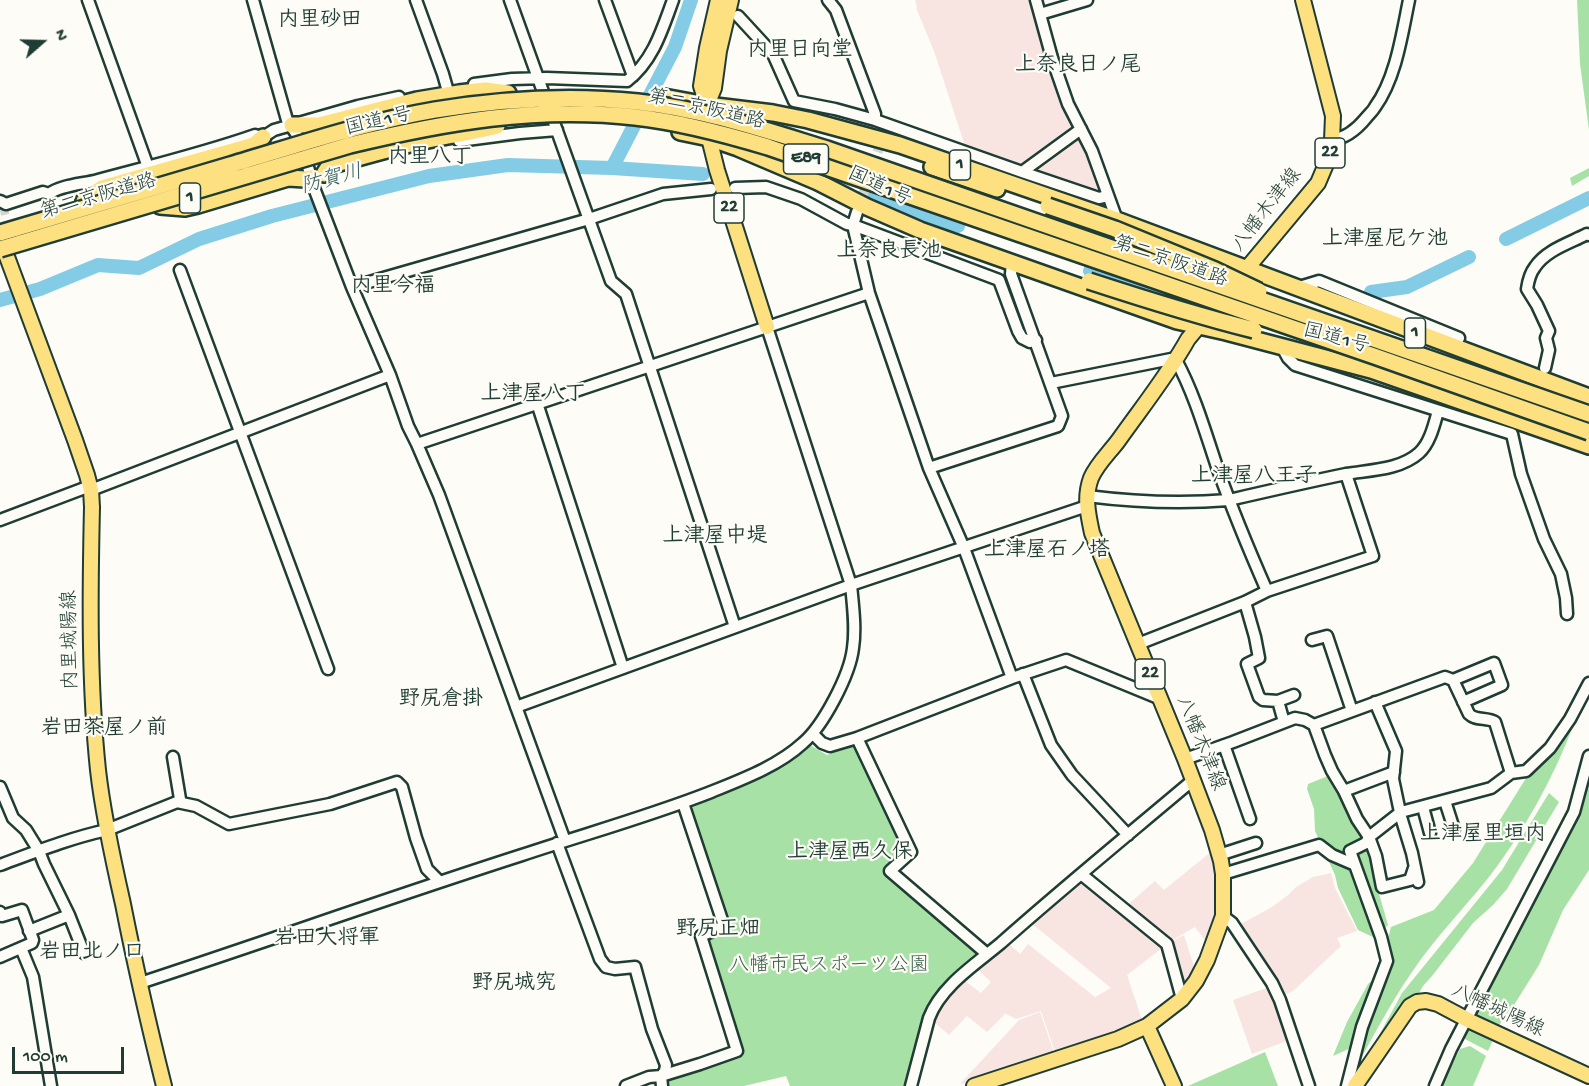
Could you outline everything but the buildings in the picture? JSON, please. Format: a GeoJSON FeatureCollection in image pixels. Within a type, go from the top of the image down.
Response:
{"type":"FeatureCollection","features":[{"type":"Feature","properties":{"kind":"highway","name":"国道1号"},"geometry":{"type":"LineString","coordinates":[[0,227],[368,115],[432,102],[485,94],[561,91],[664,97],[808,120],[900,145],[1117,220],[1242,274],[1296,288],[1586,397]]}},
{"type":"Feature","properties":{"kind":"highway","name":"第二京阪道路"},"geometry":{"type":"LineString","coordinates":[[0,233],[349,130],[434,110],[526,100],[574,99],[638,102],[726,119],[826,149],[1589,414]]}},
{"type":"Feature","properties":{"kind":"highway"},"geometry":{"type":"LineString","coordinates":[[294,130],[368,115]]}},
{"type":"Feature","properties":{"kind":"highway","name":"第二京阪道路"},"geometry":{"type":"LineString","coordinates":[[1,248],[350,145],[409,131],[468,121],[531,115],[635,117],[722,133],[768,147],[1589,432]]}},
{"type":"Feature","properties":{"kind":"highway","name":"国道1号"},"geometry":{"type":"LineString","coordinates":[[1,248],[441,131],[564,120],[648,125],[709,138],[738,148],[818,182],[862,209],[1177,321],[1201,323],[1226,332],[1371,370],[1589,446]]}},
{"type":"Feature","properties":{"kind":"highway"},"geometry":{"type":"LineString","coordinates":[[808,120],[890,152],[1115,229],[1306,311],[1442,363]]}},
{"type":"Feature","properties":{"kind":"highway"},"geometry":{"type":"LineString","coordinates":[[84,201],[102,188],[254,145],[263,137]]}},
{"type":"Feature","properties":{"kind":"highway"},"geometry":{"type":"LineString","coordinates":[[160,206],[191,206],[288,178],[314,177],[329,166],[375,149]]}},
{"type":"Feature","properties":{"kind":"highway"},"geometry":{"type":"LineString","coordinates":[[862,209],[957,234],[1146,300],[1199,316],[1422,374]]}},
{"type":"Feature","properties":{"kind":"main road","name":"22"},"geometry":{"type":"LineString","coordinates":[[717,0],[701,86],[707,105],[709,138],[767,327]]}},
{"type":"Feature","properties":{"kind":"main road","name":"22"},"geometry":{"type":"LineString","coordinates":[[707,105],[714,88],[719,51],[731,0]]}},
{"type":"Feature","properties":{"kind":"main road","name":"八幡木津線"},"geometry":{"type":"LineString","coordinates":[[974,1086],[1118,1040],[1147,1026],[1182,999],[1196,981],[1207,960],[1223,916],[1223,874],[1212,830],[1092,532],[1087,501],[1091,479],[1101,461],[1176,360],[1188,339],[1318,183],[1329,157],[1333,116],[1304,0]]}},
{"type":"Feature","properties":{"kind":"main road","name":"内里城陽線"},"geometry":{"type":"LineString","coordinates":[[1,248],[28,313],[75,440],[90,488],[92,507],[89,610],[98,771],[107,830],[164,1086]]}},
{"type":"Feature","properties":{"kind":"main road","name":"八幡城陽線"},"geometry":{"type":"LineString","coordinates":[[1355,1086],[1410,1006],[1426,1001],[1438,1004],[1589,1076]]}},
{"type":"Feature","properties":{"kind":"main road"},"geometry":{"type":"LineString","coordinates":[[1147,1026],[1174,1086]]}},
{"type":"Feature","properties":{"kind":"street"},"geometry":{"type":"LineString","coordinates":[[88,0],[148,167]]}},
{"type":"Feature","properties":{"kind":"street"},"geometry":{"type":"LineString","coordinates":[[253,0],[287,120],[294,130]]}},
{"type":"Feature","properties":{"kind":"street"},"geometry":{"type":"LineString","coordinates":[[416,0],[447,88]]}},
{"type":"Feature","properties":{"kind":"street"},"geometry":{"type":"LineString","coordinates":[[510,0],[611,281],[626,294],[735,627]]}},
{"type":"Feature","properties":{"kind":"street"},"geometry":{"type":"LineString","coordinates":[[605,0],[633,76]]}},
{"type":"Feature","properties":{"kind":"street"},"geometry":{"type":"LineString","coordinates":[[4,205],[44,199],[59,189],[148,167],[255,135],[263,137],[274,130],[294,130],[358,106],[447,88],[512,79],[627,81],[650,57],[658,42],[673,0]]}},
{"type":"Feature","properties":{"kind":"street"},"geometry":{"type":"LineString","coordinates":[[828,0],[836,10],[875,114],[875,120]]}},
{"type":"Feature","properties":{"kind":"street"},"geometry":{"type":"LineString","coordinates":[[1036,0],[1068,104],[1092,151],[1117,220]]}},
{"type":"Feature","properties":{"kind":"street"},"geometry":{"type":"LineString","coordinates":[[1040,14],[1087,0]]}},
{"type":"Feature","properties":{"kind":"street"},"geometry":{"type":"LineString","coordinates":[[1332,140],[1342,139],[1355,130],[1375,108],[1398,54],[1409,0]]}},
{"type":"Feature","properties":{"kind":"street"},"geometry":{"type":"LineString","coordinates":[[738,16],[773,54],[794,101],[875,120],[886,129],[1099,198],[1108,196]]}},
{"type":"Feature","properties":{"kind":"street"},"geometry":{"type":"LineString","coordinates":[[1022,172],[1081,129]]}},
{"type":"Feature","properties":{"kind":"street"},"geometry":{"type":"LineString","coordinates":[[557,130],[435,145],[393,154],[314,177],[328,225],[352,287],[390,375],[408,426],[439,495],[516,707],[600,959],[606,967],[635,968],[652,1029],[666,1065],[662,1081]]}},
{"type":"Feature","properties":{"kind":"street"},"geometry":{"type":"LineString","coordinates":[[735,188],[766,188],[801,199],[847,224],[999,280],[1022,338],[1030,342],[1036,340]]}},
{"type":"Feature","properties":{"kind":"street"},"geometry":{"type":"LineString","coordinates":[[352,287],[589,219],[663,194],[711,189]]}},
{"type":"Feature","properties":{"kind":"street"},"geometry":{"type":"LineString","coordinates":[[862,209],[853,225],[869,293],[928,468],[1017,676],[1050,745],[1072,775],[1128,835]]}},
{"type":"Feature","properties":{"kind":"street"},"geometry":{"type":"LineString","coordinates":[[1545,368],[1549,350],[1546,338],[1549,331],[1538,305],[1527,289],[1528,284],[1534,267],[1548,254],[1589,235]]}},
{"type":"Feature","properties":{"kind":"street"},"geometry":{"type":"LineString","coordinates":[[928,468],[1058,426],[1062,416],[1011,274],[1012,263]]}},
{"type":"Feature","properties":{"kind":"street"},"geometry":{"type":"LineString","coordinates":[[180,270],[328,669]]}},
{"type":"Feature","properties":{"kind":"street"},"geometry":{"type":"LineString","coordinates":[[1296,288],[1318,281],[1459,338]]}},
{"type":"Feature","properties":{"kind":"street"},"geometry":{"type":"LineString","coordinates":[[417,444],[869,293]]}},
{"type":"Feature","properties":{"kind":"street"},"geometry":{"type":"LineString","coordinates":[[140,983],[683,803],[731,784],[779,761],[813,734],[831,707],[853,650],[854,620],[851,585],[767,327]]}},
{"type":"Feature","properties":{"kind":"street"},"geometry":{"type":"LineString","coordinates":[[1282,347],[1294,365],[1512,434],[1521,474],[1544,538],[1561,574],[1567,614]]}},
{"type":"Feature","properties":{"kind":"street"},"geometry":{"type":"LineString","coordinates":[[1051,383],[1171,359],[1176,360],[1229,500],[1267,591]]}},
{"type":"Feature","properties":{"kind":"street"},"geometry":{"type":"LineString","coordinates":[[0,520],[390,375]]}},
{"type":"Feature","properties":{"kind":"street"},"geometry":{"type":"LineString","coordinates":[[537,403],[623,668]]}},
{"type":"Feature","properties":{"kind":"street"},"geometry":{"type":"LineString","coordinates":[[516,707],[851,585],[964,548],[1087,501],[1229,500],[1393,466],[1422,451],[1438,411]]}},
{"type":"Feature","properties":{"kind":"street"},"geometry":{"type":"LineString","coordinates":[[1138,644],[1245,602],[1267,591],[1373,556],[1346,474]]}},
{"type":"Feature","properties":{"kind":"street"},"geometry":{"type":"LineString","coordinates":[[1245,602],[1259,658],[1247,663],[1259,697],[1263,700],[1278,701],[1294,695]]}},
{"type":"Feature","properties":{"kind":"street"},"geometry":{"type":"LineString","coordinates":[[1312,640],[1327,636],[1352,711]]}},
{"type":"Feature","properties":{"kind":"street"},"geometry":{"type":"LineString","coordinates":[[813,734],[822,743],[830,746],[1066,660],[1161,699]]}},
{"type":"Feature","properties":{"kind":"street"},"geometry":{"type":"LineString","coordinates":[[1453,681],[1494,663],[1502,685],[1463,702]]}},
{"type":"Feature","properties":{"kind":"street"},"geometry":{"type":"LineString","coordinates":[[1314,725],[1445,677],[1453,681],[1469,714],[1495,722],[1511,773]]}},
{"type":"Feature","properties":{"kind":"street"},"geometry":{"type":"LineString","coordinates":[[1347,1086],[1362,1027],[1387,961],[1381,937],[1350,851],[1366,843],[1369,837],[1401,812],[1491,788],[1511,773],[1526,771],[1550,748],[1570,719],[1589,683]]}},
{"type":"Feature","properties":{"kind":"street"},"geometry":{"type":"LineString","coordinates":[[1278,701],[1284,722]]}},
{"type":"Feature","properties":{"kind":"street"},"geometry":{"type":"LineString","coordinates":[[1375,702],[1396,751],[1393,779],[1418,882]]}},
{"type":"Feature","properties":{"kind":"street"},"geometry":{"type":"LineString","coordinates":[[1185,759],[1295,718],[1305,720],[1314,725],[1324,755],[1357,819],[1369,837],[1376,856],[1382,887],[1410,880],[1414,868]]}},
{"type":"Feature","properties":{"kind":"street"},"geometry":{"type":"LineString","coordinates":[[857,738],[911,852],[890,871],[987,954]]}},
{"type":"Feature","properties":{"kind":"street"},"geometry":{"type":"LineString","coordinates":[[1224,745],[1250,819]]}},
{"type":"Feature","properties":{"kind":"street"},"geometry":{"type":"LineString","coordinates":[[1435,1086],[1451,1049],[1574,812],[1589,756]]}},
{"type":"Feature","properties":{"kind":"street"},"geometry":{"type":"LineString","coordinates":[[0,865],[107,830],[177,802],[181,795],[173,757]]}},
{"type":"Feature","properties":{"kind":"street"},"geometry":{"type":"LineString","coordinates":[[1344,791],[1394,772]]}},
{"type":"Feature","properties":{"kind":"street"},"geometry":{"type":"LineString","coordinates":[[911,1086],[933,1008],[944,992],[1193,780]]}},
{"type":"Feature","properties":{"kind":"street"},"geometry":{"type":"LineString","coordinates":[[177,802],[196,806],[229,824],[330,804],[397,782],[402,787],[427,869],[440,882]]}},
{"type":"Feature","properties":{"kind":"street"},"geometry":{"type":"LineString","coordinates":[[0,787],[13,818],[26,830],[39,851],[84,953]]}},
{"type":"Feature","properties":{"kind":"street"},"geometry":{"type":"LineString","coordinates":[[1445,801],[1454,829]]}},
{"type":"Feature","properties":{"kind":"street"},"geometry":{"type":"LineString","coordinates":[[626,1086],[649,1077],[662,1081],[737,1051],[701,936],[724,926],[683,803]]}},
{"type":"Feature","properties":{"kind":"street"},"geometry":{"type":"LineString","coordinates":[[1423,807],[1430,833]]}},
{"type":"Feature","properties":{"kind":"street"},"geometry":{"type":"LineString","coordinates":[[1219,855],[1256,843]]}},
{"type":"Feature","properties":{"kind":"street"},"geometry":{"type":"LineString","coordinates":[[1223,874],[1319,845],[1332,855],[1353,864]]}},
{"type":"Feature","properties":{"kind":"street"},"geometry":{"type":"LineString","coordinates":[[1081,874],[1167,944],[1182,999]]}},
{"type":"Feature","properties":{"kind":"street"},"geometry":{"type":"LineString","coordinates":[[0,912],[2,916],[22,910],[33,940],[32,943],[0,957]]}},
{"type":"Feature","properties":{"kind":"street"},"geometry":{"type":"LineString","coordinates":[[29,931],[69,915]]}},
{"type":"Feature","properties":{"kind":"street"},"geometry":{"type":"LineString","coordinates":[[1223,916],[1232,923],[1272,983],[1309,1086]]}},
{"type":"Feature","properties":{"kind":"street"},"geometry":{"type":"LineString","coordinates":[[21,948],[33,977],[51,1086]]}},
{"type":"Feature","properties":{"kind":"shaded area"},"geometry":{"type":"Polygon","coordinates":[[[915,0],[1031,0],[1057,91],[1083,147],[1098,187],[1094,192],[965,146],[915,0]]]}},
{"type":"Feature","properties":{"kind":"shaded area"},"geometry":{"type":"Polygon","coordinates":[[[1212,851],[1215,852],[1218,897],[1216,918],[1207,943],[1195,927],[1169,942],[1125,907],[1155,881],[1164,890],[1212,851]]]}},
{"type":"Feature","properties":{"kind":"shaded area"},"geometry":{"type":"Polygon","coordinates":[[[1331,873],[1335,888],[1357,931],[1337,938],[1341,946],[1293,991],[1282,996],[1239,925],[1272,907],[1296,887],[1313,877],[1331,873]]]}},
{"type":"Feature","properties":{"kind":"shaded area"},"geometry":{"type":"Polygon","coordinates":[[[1081,879],[1165,946],[1127,975],[1143,1023],[1126,1031],[1055,1052],[1041,1011],[1016,1019],[1004,1013],[987,1032],[967,1016],[949,1035],[934,1022],[945,998],[965,981],[981,993],[991,982],[977,969],[1007,942],[1020,954],[1028,944],[1095,997],[1111,988],[1031,923],[1081,879]]]}},
{"type":"Feature","properties":{"kind":"shaded area"},"geometry":{"type":"Polygon","coordinates":[[[1184,935],[1195,970],[1181,988],[1169,943],[1184,935]]]}},
{"type":"Feature","properties":{"kind":"shaded area"},"geometry":{"type":"Polygon","coordinates":[[[1269,987],[1289,1040],[1252,1054],[1233,1000],[1269,987]]]}},
{"type":"Feature","properties":{"kind":"shaded area"},"geometry":{"type":"Polygon","coordinates":[[[1040,1012],[1054,1053],[960,1084],[1019,1020],[1040,1012]]]}},
{"type":"Feature","properties":{"kind":"green space"},"geometry":{"type":"Polygon","coordinates":[[[1577,0],[1589,0],[1589,130],[1580,64],[1577,0]]]}},
{"type":"Feature","properties":{"kind":"green space"},"geometry":{"type":"Polygon","coordinates":[[[1589,168],[1589,176],[1572,186],[1570,178],[1589,168]]]}},
{"type":"Feature","properties":{"kind":"green space"},"geometry":{"type":"Polygon","coordinates":[[[1582,702],[1566,745],[1524,827],[1488,879],[1432,944],[1412,972],[1354,1072],[1369,1023],[1392,962],[1387,942],[1391,927],[1434,910],[1473,863],[1528,775],[1582,702]]]}},
{"type":"Feature","properties":{"kind":"green space","name":"八幡市民スポーツ公園"},"geometry":{"type":"Polygon","coordinates":[[[856,743],[906,850],[886,871],[981,954],[942,988],[908,1086],[790,1086],[786,1076],[744,1086],[665,1086],[663,1078],[741,1054],[706,938],[726,930],[689,806],[775,770],[810,745],[827,755],[856,743]]]}},
{"type":"Feature","properties":{"kind":"green space"},"geometry":{"type":"Polygon","coordinates":[[[1324,761],[1372,855],[1378,890],[1388,925],[1375,938],[1358,930],[1315,831],[1314,809],[1307,789],[1308,784],[1328,776],[1321,762],[1324,761]]]}},
{"type":"Feature","properties":{"kind":"green space"},"geometry":{"type":"Polygon","coordinates":[[[1589,784],[1589,870],[1563,910],[1539,965],[1502,1020],[1488,1051],[1463,1038],[1578,815],[1589,784]]]}},
{"type":"Feature","properties":{"kind":"green space"},"geometry":{"type":"Polygon","coordinates":[[[1549,793],[1559,802],[1507,889],[1473,923],[1423,986],[1419,993],[1420,999],[1352,1085],[1402,993],[1502,870],[1549,793]]]}},
{"type":"Feature","properties":{"kind":"green space"},"geometry":{"type":"Polygon","coordinates":[[[1379,975],[1353,1047],[1333,1056],[1347,1022],[1368,984],[1379,975]]]}},
{"type":"Feature","properties":{"kind":"green space"},"geometry":{"type":"Polygon","coordinates":[[[1470,1046],[1486,1056],[1473,1086],[1441,1086],[1460,1049],[1470,1046]]]}},
{"type":"Feature","properties":{"kind":"green space"},"geometry":{"type":"Polygon","coordinates":[[[1265,1052],[1278,1086],[1188,1086],[1265,1052]]]}},
{"type":"Feature","properties":{"kind":"waterway","name":"防賀川"},"geometry":{"type":"LineString","coordinates":[[612,168],[675,47],[691,0]]}},
{"type":"Feature","properties":{"kind":"waterway"},"geometry":{"type":"LineString","coordinates":[[1050,30],[1072,100],[1084,123]]}},
{"type":"Feature","properties":{"kind":"waterway","name":"防賀川"},"geometry":{"type":"LineString","coordinates":[[0,300],[40,289],[98,265],[139,268],[199,239],[272,216],[429,176],[508,165],[703,174]]}},
{"type":"Feature","properties":{"kind":"waterway"},"geometry":{"type":"LineString","coordinates":[[872,194],[958,226]]}},
{"type":"Feature","properties":{"kind":"waterway"},"geometry":{"type":"LineString","coordinates":[[1506,239],[1589,198]]}},
{"type":"Feature","properties":{"kind":"waterway"},"geometry":{"type":"LineString","coordinates":[[1371,292],[1407,287],[1469,257]]}},
{"type":"Feature","properties":{"kind":"waterway"},"geometry":{"type":"LineString","coordinates":[[1090,271],[1154,293],[1201,301]]}},
{"type":"Feature","properties":{"kind":"tunnel"},"geometry":{"type":"LineString","coordinates":[[858,209],[883,136]]}},
{"type":"Feature","properties":{"kind":"tunnel"},"geometry":{"type":"LineString","coordinates":[[0,211],[8,209]]}},
{"type":"Feature","properties":{"kind":"district","name":"内里砂田"},"geometry":{"type":"Point","coordinates":[320,22]}},
{"type":"Feature","properties":{"kind":"district","name":"内里日向堂"},"geometry":{"type":"Point","coordinates":[800,52]}},
{"type":"Feature","properties":{"kind":"district","name":"上奈良日ノ尾"},"geometry":{"type":"Point","coordinates":[1078,67]}},
{"type":"Feature","properties":{"kind":"district","name":"内里八丁"},"geometry":{"type":"Point","coordinates":[430,159]}},
{"type":"Feature","properties":{"kind":"district","name":"上津屋尼ケ池"},"geometry":{"type":"Point","coordinates":[1385,241]}},
{"type":"Feature","properties":{"kind":"district","name":"上奈良長池"},"geometry":{"type":"Point","coordinates":[889,253]}},
{"type":"Feature","properties":{"kind":"district","name":"内里今福"},"geometry":{"type":"Point","coordinates":[393,288]}},
{"type":"Feature","properties":{"kind":"district","name":"上津屋八丁"},"geometry":{"type":"Point","coordinates":[533,396]}},
{"type":"Feature","properties":{"kind":"district","name":"上津屋八王子"},"geometry":{"type":"Point","coordinates":[1254,478]}},
{"type":"Feature","properties":{"kind":"district","name":"上津屋中堤"},"geometry":{"type":"Point","coordinates":[715,538]}},
{"type":"Feature","properties":{"kind":"district","name":"上津屋石ノ塔"},"geometry":{"type":"Point","coordinates":[1047,552]}},
{"type":"Feature","properties":{"kind":"district","name":"野尻倉掛"},"geometry":{"type":"Point","coordinates":[441,701]}},
{"type":"Feature","properties":{"kind":"district","name":"岩田茶屋ノ前"},"geometry":{"type":"Point","coordinates":[104,730]}},
{"type":"Feature","properties":{"kind":"district","name":"上津屋里垣内"},"geometry":{"type":"Point","coordinates":[1483,836]}},
{"type":"Feature","properties":{"kind":"district","name":"上津屋西久保"},"geometry":{"type":"Point","coordinates":[850,854]}},
{"type":"Feature","properties":{"kind":"district","name":"野尻正畑"},"geometry":{"type":"Point","coordinates":[718,931]}},
{"type":"Feature","properties":{"kind":"district","name":"岩田大将軍"},"geometry":{"type":"Point","coordinates":[327,940]}},
{"type":"Feature","properties":{"kind":"district","name":"岩田北ノ口"},"geometry":{"type":"Point","coordinates":[92,954]}},
{"type":"Feature","properties":{"kind":"district","name":"野尻城究"},"geometry":{"type":"Point","coordinates":[514,985]}}]}
